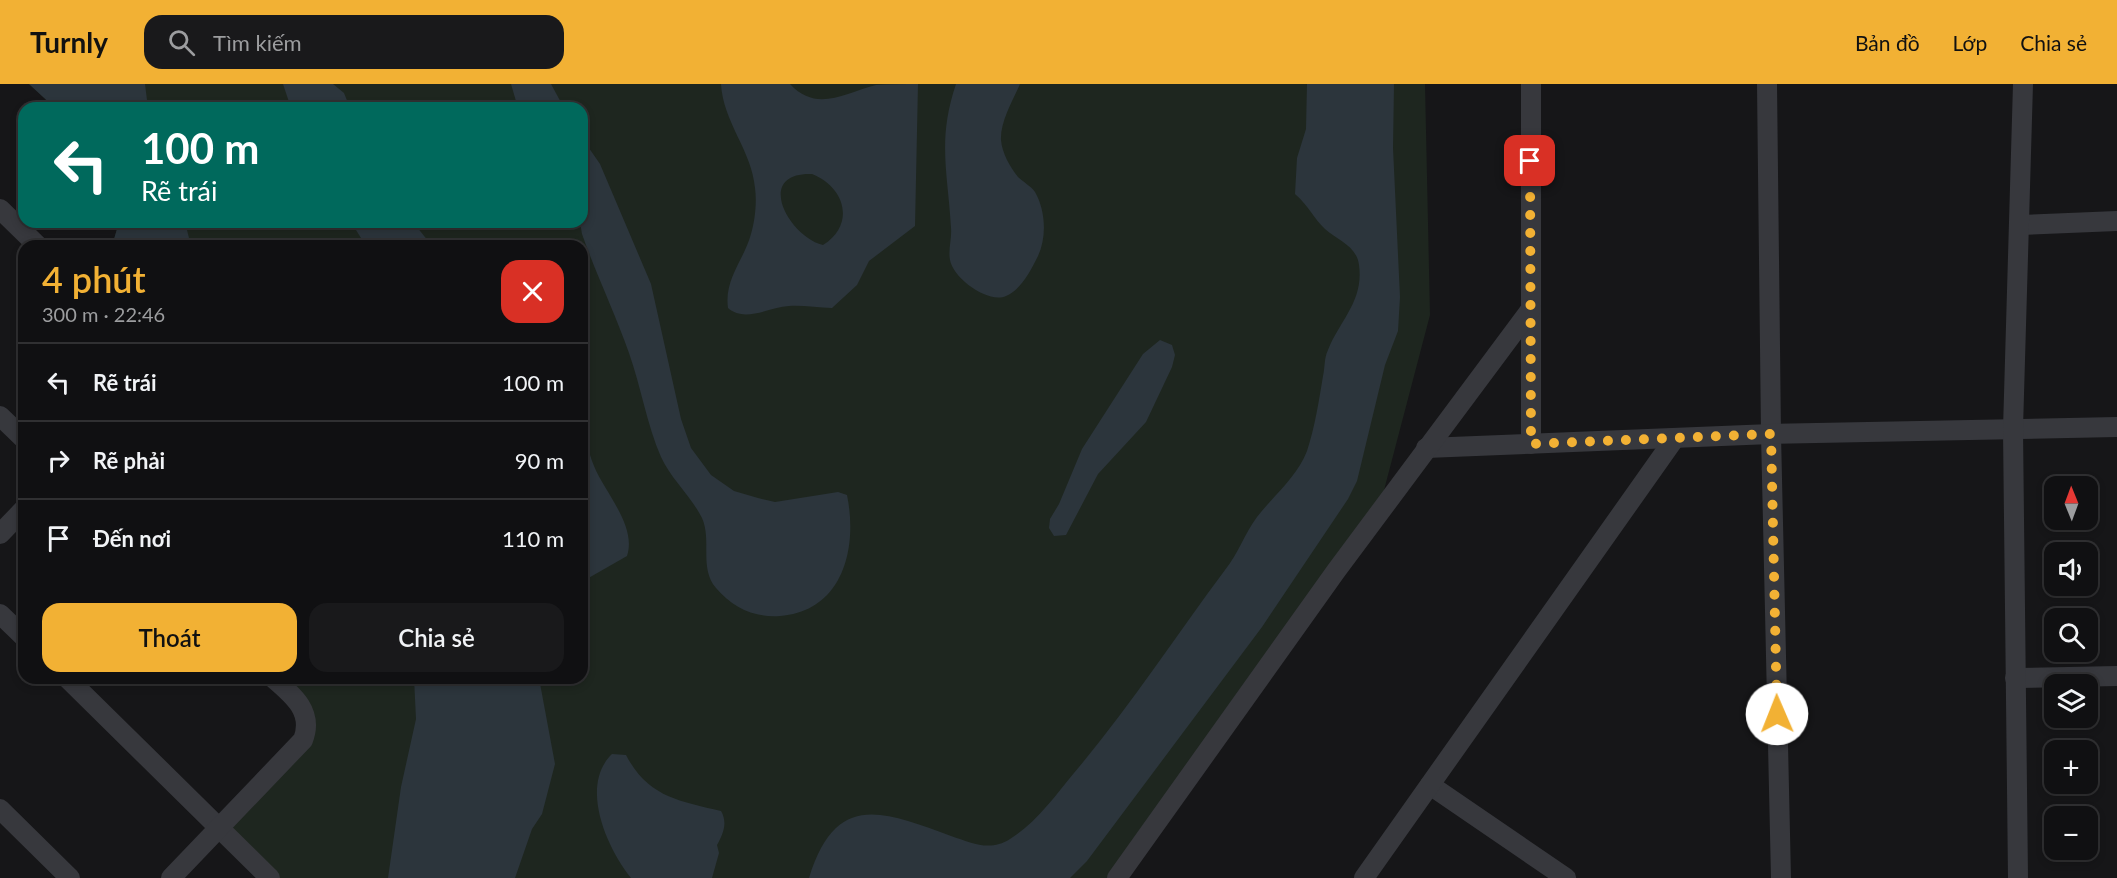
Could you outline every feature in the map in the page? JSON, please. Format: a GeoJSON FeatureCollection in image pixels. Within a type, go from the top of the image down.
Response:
{"type":"FeatureCollection","features":[{"type":"Feature","properties":{"kind":"street"},"geometry":{"type":"LineString","coordinates":[[1531,84],[1531,444]]}},
{"type":"Feature","properties":{"kind":"street"},"geometry":{"type":"LineString","coordinates":[[1767,84],[1771,434],[1781,878]]}},
{"type":"Feature","properties":{"kind":"street"},"geometry":{"type":"LineString","coordinates":[[2018,878],[2013,429],[2023,84]]}},
{"type":"Feature","properties":{"kind":"street"},"geometry":{"type":"LineString","coordinates":[[0,209],[18,227]]}},
{"type":"Feature","properties":{"kind":"street"},"geometry":{"type":"LineString","coordinates":[[2020,225],[2117,221]]}},
{"type":"Feature","properties":{"kind":"street"},"geometry":{"type":"LineString","coordinates":[[20,228],[32,240]]}},
{"type":"Feature","properties":{"kind":"street"},"geometry":{"type":"LineString","coordinates":[[1117,878],[1425,448],[1531,309]]}},
{"type":"Feature","properties":{"kind":"street"},"geometry":{"type":"LineString","coordinates":[[0,416],[18,433]]}},
{"type":"Feature","properties":{"kind":"street"},"geometry":{"type":"LineString","coordinates":[[1425,448],[1771,434],[2117,427]]}},
{"type":"Feature","properties":{"kind":"street"},"geometry":{"type":"LineString","coordinates":[[1364,878],[1675,438]]}},
{"type":"Feature","properties":{"kind":"street"},"geometry":{"type":"LineString","coordinates":[[0,534],[18,515]]}},
{"type":"Feature","properties":{"kind":"street"},"geometry":{"type":"LineString","coordinates":[[0,614],[18,631]]}},
{"type":"Feature","properties":{"kind":"street"},"geometry":{"type":"LineString","coordinates":[[2015,678],[2117,676]]}},
{"type":"Feature","properties":{"kind":"street"},"geometry":{"type":"LineString","coordinates":[[73,684],[270,878]]}},
{"type":"Feature","properties":{"kind":"street"},"geometry":{"type":"LineString","coordinates":[[171,878],[300,747],[305,737],[307,718],[302,708],[279,684]]}},
{"type":"Feature","properties":{"kind":"street"},"geometry":{"type":"LineString","coordinates":[[1430,785],[1566,878]]}},
{"type":"Feature","properties":{"kind":"street"},"geometry":{"type":"LineString","coordinates":[[0,809],[70,878]]}},
{"type":"Feature","properties":{"kind":"shaded area"},"geometry":{"type":"Polygon","coordinates":[[[29,84],[1425,84],[1430,315],[1383,494],[1109,878],[280,878],[228,829],[305,750],[285,684],[588,684],[588,240],[114,240],[117,228],[588,228],[588,102],[48,102],[29,84]]]}},
{"type":"Feature","properties":{"kind":"shaded area"},"geometry":{"type":"Polygon","coordinates":[[[29,84],[145,84],[147,102],[48,102],[29,84]]]}},
{"type":"Feature","properties":{"kind":"shaded area"},"geometry":{"type":"Polygon","coordinates":[[[283,84],[333,84],[344,93],[348,102],[289,102],[283,84]]]}},
{"type":"Feature","properties":{"kind":"shaded area"},"geometry":{"type":"Polygon","coordinates":[[[511,84],[551,84],[561,102],[516,102],[511,84]]]}},
{"type":"Feature","properties":{"kind":"shaded area"},"geometry":{"type":"Polygon","coordinates":[[[721,84],[790,84],[810,98],[821,99],[842,96],[876,85],[918,84],[915,226],[869,261],[857,285],[832,308],[789,306],[742,314],[728,308],[729,288],[751,234],[756,199],[749,161],[723,98],[721,84]],[[812,174],[794,176],[784,183],[781,193],[783,205],[798,230],[823,245],[840,227],[843,217],[839,197],[823,180],[812,174]]]}},
{"type":"Feature","properties":{"kind":"shaded area"},"geometry":{"type":"Polygon","coordinates":[[[956,84],[1020,84],[1005,119],[1001,140],[1012,169],[1033,190],[1039,200],[1044,234],[1035,263],[1016,290],[1006,296],[990,296],[972,288],[957,274],[950,260],[951,232],[945,140],[950,104],[956,84]]]}},
{"type":"Feature","properties":{"kind":"shaded area"},"geometry":{"type":"Polygon","coordinates":[[[1307,84],[1394,84],[1393,148],[1400,297],[1398,331],[1385,365],[1357,481],[1348,499],[1262,627],[1087,861],[1070,878],[809,878],[820,850],[833,831],[848,820],[864,815],[883,815],[903,820],[988,846],[1003,843],[1019,833],[1052,800],[1114,723],[1230,564],[1257,517],[1285,486],[1303,460],[1312,433],[1325,359],[1333,339],[1355,300],[1360,278],[1355,253],[1325,229],[1295,194],[1297,158],[1306,129],[1307,84]]]}},
{"type":"Feature","properties":{"kind":"shaded area"},"geometry":{"type":"Polygon","coordinates":[[[588,147],[600,164],[651,284],[681,419],[691,448],[711,475],[734,491],[775,502],[838,492],[847,495],[850,536],[847,555],[841,574],[832,589],[819,602],[801,612],[780,616],[762,615],[737,606],[716,588],[708,572],[705,527],[702,518],[661,457],[629,353],[588,250],[588,240],[584,240],[581,228],[588,228],[588,147]]]}},
{"type":"Feature","properties":{"kind":"shaded area"},"geometry":{"type":"Polygon","coordinates":[[[117,228],[186,228],[190,240],[114,240],[117,228]]]}},
{"type":"Feature","properties":{"kind":"shaded area"},"geometry":{"type":"Polygon","coordinates":[[[355,228],[418,228],[427,240],[362,240],[355,228]]]}},
{"type":"Feature","properties":{"kind":"shaded area"},"geometry":{"type":"Polygon","coordinates":[[[1160,340],[1172,345],[1175,355],[1172,367],[1146,422],[1098,474],[1066,535],[1054,536],[1049,528],[1050,519],[1059,504],[1082,449],[1143,354],[1160,340]]]}},
{"type":"Feature","properties":{"kind":"shaded area"},"geometry":{"type":"Polygon","coordinates":[[[588,447],[599,476],[624,521],[628,533],[627,556],[588,578],[588,447]]]}},
{"type":"Feature","properties":{"kind":"shaded area"},"geometry":{"type":"Polygon","coordinates":[[[414,684],[540,684],[555,764],[542,814],[532,829],[515,878],[388,878],[401,787],[416,719],[414,684]]]}},
{"type":"Feature","properties":{"kind":"shaded area"},"geometry":{"type":"Polygon","coordinates":[[[612,754],[626,755],[644,780],[666,795],[721,811],[724,828],[717,845],[719,853],[712,878],[631,878],[613,850],[606,834],[597,799],[602,767],[612,754]]]}},
{"type":"Feature","properties":{"kind":"route"},"geometry":{"type":"LineString","coordinates":[[1530,161],[1531,444],[1771,434],[1777,714]]}}]}
